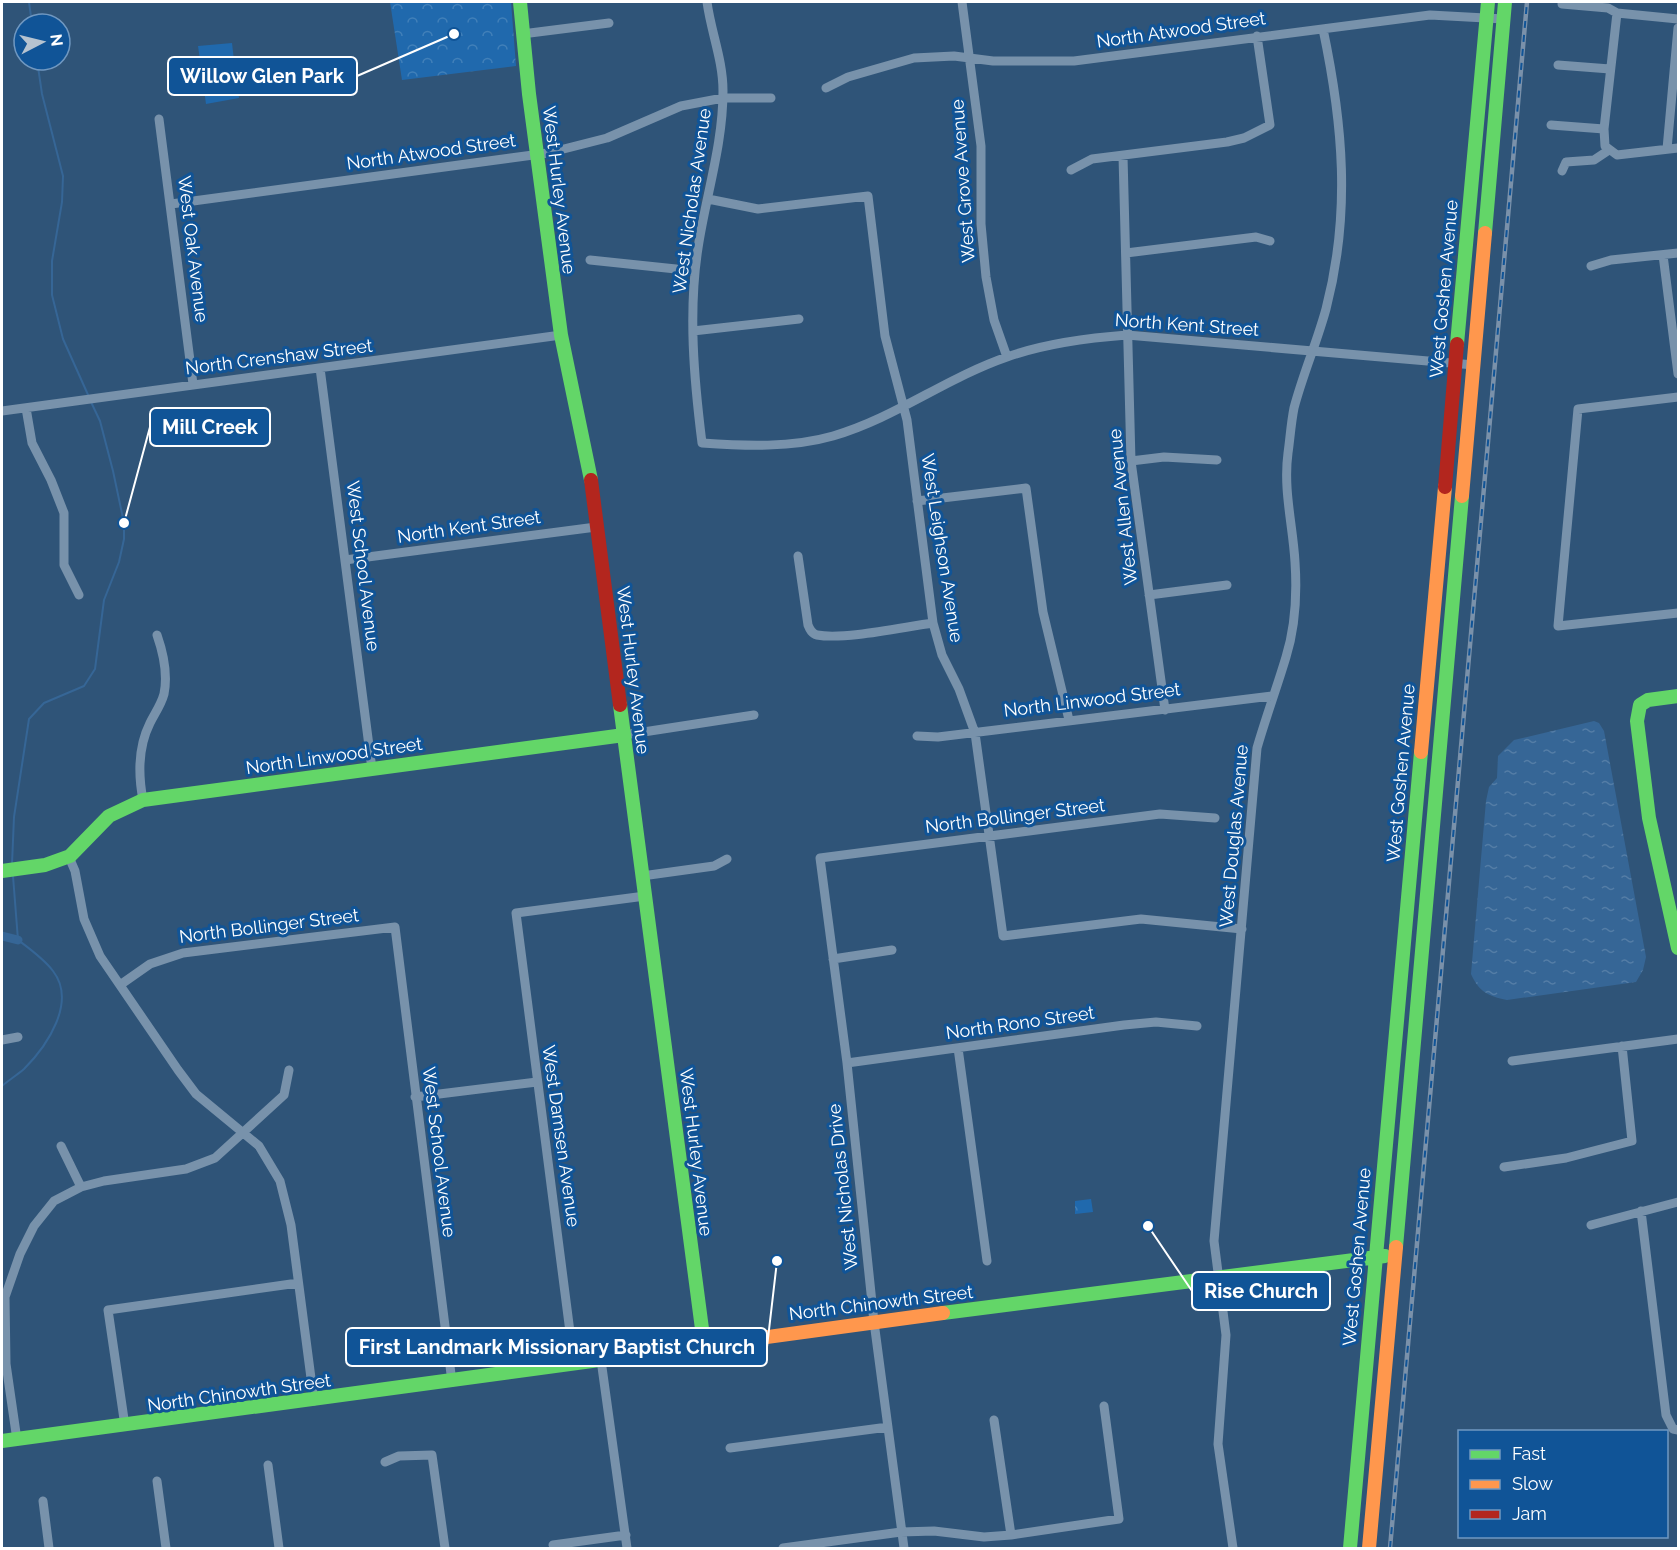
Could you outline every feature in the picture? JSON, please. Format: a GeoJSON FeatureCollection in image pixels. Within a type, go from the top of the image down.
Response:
{"type":"FeatureCollection","features":[{"type":"Feature","properties":{"kind":"street","name":"West Hurley Avenue"},"geometry":{"type":"LineString","coordinates":[[520,2],[536,154],[561,335],[581,420],[596,526],[704,1344]]}},
{"type":"Feature","properties":{"kind":"street","name":"West Nicholas Avenue"},"geometry":{"type":"LineString","coordinates":[[702,443],[694,382],[694,271],[718,152],[723,98],[720,60],[707,2]]}},
{"type":"Feature","properties":{"kind":"street","name":"West Grove Avenue"},"geometry":{"type":"LineString","coordinates":[[962,2],[981,146],[981,224],[986,277],[994,320],[1007,357]]}},
{"type":"Feature","properties":{"kind":"street","name":"West Goshen Avenue"},"geometry":{"type":"LineString","coordinates":[[1350,1548],[1488,2]]}},
{"type":"Feature","properties":{"kind":"street","name":"West Goshen Avenue"},"geometry":{"type":"LineString","coordinates":[[1369,1548],[1505,2]]}},
{"type":"Feature","properties":{"kind":"street"},"geometry":{"type":"LineString","coordinates":[[1562,4],[1608,8],[1617,13],[1678,19]]}},
{"type":"Feature","properties":{"kind":"street"},"geometry":{"type":"LineString","coordinates":[[1607,148],[1604,129],[1617,13]]}},
{"type":"Feature","properties":{"kind":"street","name":"North Atwood Street"},"geometry":{"type":"LineString","coordinates":[[826,88],[848,76],[893,62],[934,56],[969,57],[993,61],[1074,61],[1430,15],[1503,19]]}},
{"type":"Feature","properties":{"kind":"street"},"geometry":{"type":"LineString","coordinates":[[522,34],[609,23]]}},
{"type":"Feature","properties":{"kind":"street"},"geometry":{"type":"LineString","coordinates":[[1667,149],[1676,85],[1678,28]]}},
{"type":"Feature","properties":{"kind":"street","name":"West Douglas Avenue"},"geometry":{"type":"LineString","coordinates":[[1233,1548],[1218,1444],[1226,1335],[1214,1241],[1257,748],[1272,696],[1287,656],[1293,613],[1295,562],[1288,509],[1287,458],[1294,409],[1327,307],[1341,223],[1343,154],[1337,98],[1323,29]]}},
{"type":"Feature","properties":{"kind":"street"},"geometry":{"type":"LineString","coordinates":[[1071,170],[1092,159],[1227,142],[1244,138],[1270,125],[1257,36]]}},
{"type":"Feature","properties":{"kind":"street"},"geometry":{"type":"LineString","coordinates":[[1558,65],[1610,69]]}},
{"type":"Feature","properties":{"kind":"street","name":"North Atwood Street"},"geometry":{"type":"LineString","coordinates":[[171,204],[536,154],[589,144],[674,109],[723,98],[771,98]]}},
{"type":"Feature","properties":{"kind":"street","name":"West Oak Avenue"},"geometry":{"type":"LineString","coordinates":[[159,119],[193,384]]}},
{"type":"Feature","properties":{"kind":"street"},"geometry":{"type":"LineString","coordinates":[[1551,125],[1604,129]]}},
{"type":"Feature","properties":{"kind":"street"},"geometry":{"type":"LineString","coordinates":[[1607,148],[1623,155],[1678,148]]}},
{"type":"Feature","properties":{"kind":"street"},"geometry":{"type":"LineString","coordinates":[[1562,171],[1566,162],[1594,160],[1607,148]]}},
{"type":"Feature","properties":{"kind":"street","name":"West Allen Avenue"},"geometry":{"type":"LineString","coordinates":[[1123,156],[1131,461],[1165,710]]}},
{"type":"Feature","properties":{"kind":"street","name":"West Leighson Avenue"},"geometry":{"type":"LineString","coordinates":[[708,199],[758,209],[868,196],[885,336],[904,408],[933,623],[942,655],[959,689],[975,733],[1003,936],[1141,919],[1242,929]]}},
{"type":"Feature","properties":{"kind":"street"},"geometry":{"type":"LineString","coordinates":[[1126,253],[1256,237],[1270,241]]}},
{"type":"Feature","properties":{"kind":"street"},"geometry":{"type":"LineString","coordinates":[[1591,266],[1611,260],[1678,253]]}},
{"type":"Feature","properties":{"kind":"street"},"geometry":{"type":"LineString","coordinates":[[1663,255],[1678,374]]}},
{"type":"Feature","properties":{"kind":"street"},"geometry":{"type":"LineString","coordinates":[[590,260],[694,271]]}},
{"type":"Feature","properties":{"kind":"street"},"geometry":{"type":"LineString","coordinates":[[693,331],[799,319]]}},
{"type":"Feature","properties":{"kind":"street","name":"North Crenshaw Street"},"geometry":{"type":"LineString","coordinates":[[2,411],[561,335]]}},
{"type":"Feature","properties":{"kind":"street","name":"North Kent Street"},"geometry":{"type":"LineString","coordinates":[[702,443],[764,445],[832,436],[904,408],[1007,357],[1058,343],[1127,335],[1474,365]]}},
{"type":"Feature","properties":{"kind":"street","name":"West School Avenue"},"geometry":{"type":"LineString","coordinates":[[320,368],[372,769]]}},
{"type":"Feature","properties":{"kind":"street"},"geometry":{"type":"LineString","coordinates":[[1678,397],[1578,409],[1558,626],[1678,613]]}},
{"type":"Feature","properties":{"kind":"street"},"geometry":{"type":"LineString","coordinates":[[26,408],[32,443],[51,480],[64,513],[64,565],[79,595]]}},
{"type":"Feature","properties":{"kind":"street"},"geometry":{"type":"LineString","coordinates":[[1131,461],[1164,457],[1217,460]]}},
{"type":"Feature","properties":{"kind":"street"},"geometry":{"type":"LineString","coordinates":[[917,501],[1026,488],[1042,612],[1069,720]]}},
{"type":"Feature","properties":{"kind":"street","name":"North Kent Street"},"geometry":{"type":"LineString","coordinates":[[345,560],[596,526]]}},
{"type":"Feature","properties":{"kind":"street"},"geometry":{"type":"LineString","coordinates":[[798,556],[808,625],[811,632],[817,635],[851,634],[933,623]]}},
{"type":"Feature","properties":{"kind":"street"},"geometry":{"type":"LineString","coordinates":[[1149,595],[1227,585]]}},
{"type":"Feature","properties":{"kind":"street"},"geometry":{"type":"LineString","coordinates":[[142,800],[140,756],[144,738],[159,708],[166,679],[165,663],[157,635]]}},
{"type":"Feature","properties":{"kind":"street","name":"North Linwood Street"},"geometry":{"type":"LineString","coordinates":[[917,736],[938,737],[975,733],[1272,696]]}},
{"type":"Feature","properties":{"kind":"street"},"geometry":{"type":"LineString","coordinates":[[1678,696],[1661,697],[1640,705],[1637,721],[1649,818],[1678,948]]}},
{"type":"Feature","properties":{"kind":"street"},"geometry":{"type":"LineString","coordinates":[[624,735],[754,715]]}},
{"type":"Feature","properties":{"kind":"street","name":"North Linwood Street"},"geometry":{"type":"LineString","coordinates":[[69,857],[81,848],[106,818],[142,800],[624,735]]}},
{"type":"Feature","properties":{"kind":"street","name":"North Bollinger Street"},"geometry":{"type":"LineString","coordinates":[[820,858],[1160,814],[1215,818]]}},
{"type":"Feature","properties":{"kind":"street"},"geometry":{"type":"LineString","coordinates":[[1412,846],[1419,856],[1421,872],[1416,942],[1421,951]]}},
{"type":"Feature","properties":{"kind":"street"},"geometry":{"type":"LineString","coordinates":[[2,871],[58,862],[69,857],[89,936],[120,985],[196,1094],[244,1132],[271,1163],[280,1181],[291,1225],[314,1401]]}},
{"type":"Feature","properties":{"kind":"street","name":"West Nicholas Drive"},"geometry":{"type":"LineString","coordinates":[[820,858],[847,1064],[874,1322],[904,1548]]}},
{"type":"Feature","properties":{"kind":"street"},"geometry":{"type":"LineString","coordinates":[[642,876],[714,866],[727,859]]}},
{"type":"Feature","properties":{"kind":"street","name":"West Damsen Avenue"},"geometry":{"type":"LineString","coordinates":[[574,1363],[516,913],[645,896]]}},
{"type":"Feature","properties":{"kind":"street","name":"West School Avenue"},"geometry":{"type":"LineString","coordinates":[[395,927],[452,1382]]}},
{"type":"Feature","properties":{"kind":"street","name":"North Bollinger Street"},"geometry":{"type":"LineString","coordinates":[[120,985],[150,964],[183,953],[395,927]]}},
{"type":"Feature","properties":{"kind":"street"},"geometry":{"type":"LineString","coordinates":[[833,959],[892,950]]}},
{"type":"Feature","properties":{"kind":"street","name":"North Rono Street"},"geometry":{"type":"LineString","coordinates":[[847,1064],[1155,1022],[1197,1026]]}},
{"type":"Feature","properties":{"kind":"street"},"geometry":{"type":"LineString","coordinates":[[2,1040],[18,1037]]}},
{"type":"Feature","properties":{"kind":"street"},"geometry":{"type":"LineString","coordinates":[[1512,1061],[1678,1039]]}},
{"type":"Feature","properties":{"kind":"street"},"geometry":{"type":"LineString","coordinates":[[1504,1167],[1566,1158],[1632,1141],[1622,1046]]}},
{"type":"Feature","properties":{"kind":"street"},"geometry":{"type":"LineString","coordinates":[[958,1048],[987,1261]]}},
{"type":"Feature","properties":{"kind":"street"},"geometry":{"type":"LineString","coordinates":[[16,1440],[6,1365],[5,1297],[20,1254],[34,1226],[54,1202],[81,1187],[104,1181],[203,1165],[215,1158],[284,1095],[289,1070]]}},
{"type":"Feature","properties":{"kind":"street"},"geometry":{"type":"LineString","coordinates":[[415,1097],[537,1082]]}},
{"type":"Feature","properties":{"kind":"street"},"geometry":{"type":"LineString","coordinates":[[61,1146],[81,1187]]}},
{"type":"Feature","properties":{"kind":"street"},"geometry":{"type":"LineString","coordinates":[[1591,1225],[1678,1202]]}},
{"type":"Feature","properties":{"kind":"street"},"geometry":{"type":"LineString","coordinates":[[1641,1211],[1666,1415],[1676,1429]]}},
{"type":"Feature","properties":{"kind":"street","name":"North Chinowth Street"},"geometry":{"type":"LineString","coordinates":[[2,1442],[452,1382],[704,1344],[1218,1278],[1376,1255],[1394,1256]]}},
{"type":"Feature","properties":{"kind":"street"},"geometry":{"type":"LineString","coordinates":[[124,1426],[108,1310],[298,1283]]}},
{"type":"Feature","properties":{"kind":"street"},"geometry":{"type":"LineString","coordinates":[[601,1360],[627,1548]]}},
{"type":"Feature","properties":{"kind":"street"},"geometry":{"type":"LineString","coordinates":[[783,1548],[901,1532],[934,1531],[984,1537],[1011,1535],[1119,1519],[1104,1406]]}},
{"type":"Feature","properties":{"kind":"street"},"geometry":{"type":"LineString","coordinates":[[994,1420],[1011,1535]]}},
{"type":"Feature","properties":{"kind":"street"},"geometry":{"type":"LineString","coordinates":[[730,1448],[888,1427]]}},
{"type":"Feature","properties":{"kind":"street"},"geometry":{"type":"LineString","coordinates":[[385,1462],[399,1456],[432,1455],[445,1548]]}},
{"type":"Feature","properties":{"kind":"street"},"geometry":{"type":"LineString","coordinates":[[268,1465],[279,1548]]}},
{"type":"Feature","properties":{"kind":"street"},"geometry":{"type":"LineString","coordinates":[[157,1481],[165,1548]]}},
{"type":"Feature","properties":{"kind":"street"},"geometry":{"type":"LineString","coordinates":[[43,1501],[49,1548]]}},
{"type":"Feature","properties":{"kind":"street"},"geometry":{"type":"LineString","coordinates":[[553,1545],[626,1535]]}},
{"type":"Feature","properties":{"kind":"green space"},"geometry":{"type":"Polygon","coordinates":[[[390,2],[511,2],[516,66],[402,80],[390,2]]]}},
{"type":"Feature","properties":{"kind":"green space"},"geometry":{"type":"Polygon","coordinates":[[[232,43],[235,69],[221,71],[221,73],[236,72],[239,98],[206,104],[198,46],[232,43]]]}},
{"type":"Feature","properties":{"kind":"green space"},"geometry":{"type":"Polygon","coordinates":[[[1091,1199],[1093,1212],[1075,1214],[1075,1201],[1091,1199]]]}},
{"type":"Feature","properties":{"kind":"water"},"geometry":{"type":"Polygon","coordinates":[[[1594,721],[1599,723],[1604,731],[1646,957],[1643,970],[1636,982],[1507,1000],[1494,997],[1481,989],[1471,974],[1486,801],[1489,787],[1497,778],[1498,756],[1514,740],[1594,721]]]}},
{"type":"Feature","properties":{"kind":"waterway"},"geometry":{"type":"LineString","coordinates":[[29,2],[30,12]]}},
{"type":"Feature","properties":{"kind":"waterway"},"geometry":{"type":"LineString","coordinates":[[39,72],[42,94],[63,176],[62,202],[52,261],[52,295],[63,339],[89,397]]}},
{"type":"Feature","properties":{"kind":"waterway"},"geometry":{"type":"LineString","coordinates":[[12,864],[14,817],[29,719],[44,703],[84,686],[95,669],[104,600],[119,562],[124,539],[124,523],[113,471],[100,421],[91,402]]}},
{"type":"Feature","properties":{"kind":"waterway"},"geometry":{"type":"LineString","coordinates":[[2,1086],[24,1069],[42,1048],[56,1023],[62,996],[60,983],[53,971],[18,940],[13,876]]}},
{"type":"Feature","properties":{"kind":"waterway"},"geometry":{"type":"LineString","coordinates":[[2,936],[18,940]]}},
{"type":"Feature","properties":{"kind":"railway"},"geometry":{"type":"LineString","coordinates":[[1390,1548],[1527,2]]}},
{"type":"Feature","properties":{"kind":"traffic: fast"},"geometry":{"type":"LineString","coordinates":[[520,2],[529,94],[561,335],[591,480]]}},
{"type":"Feature","properties":{"kind":"traffic: fast"},"geometry":{"type":"LineString","coordinates":[[1457,344],[1488,2]]}},
{"type":"Feature","properties":{"kind":"traffic: fast"},"geometry":{"type":"LineString","coordinates":[[1485,233],[1505,2]]}},
{"type":"Feature","properties":{"kind":"traffic: fast"},"geometry":{"type":"LineString","coordinates":[[1396,1247],[1462,496]]}},
{"type":"Feature","properties":{"kind":"traffic: fast"},"geometry":{"type":"LineString","coordinates":[[1678,696],[1648,700],[1640,705],[1637,721],[1649,818],[1678,948]]}},
{"type":"Feature","properties":{"kind":"traffic: fast"},"geometry":{"type":"LineString","coordinates":[[620,705],[704,1344]]}},
{"type":"Feature","properties":{"kind":"traffic: fast"},"geometry":{"type":"LineString","coordinates":[[2,871],[45,865],[70,856],[109,816],[143,800],[624,735]]}},
{"type":"Feature","properties":{"kind":"traffic: fast"},"geometry":{"type":"LineString","coordinates":[[1350,1548],[1421,752]]}},
{"type":"Feature","properties":{"kind":"traffic: fast"},"geometry":{"type":"LineString","coordinates":[[943,1313],[1385,1256]]}},
{"type":"Feature","properties":{"kind":"traffic: fast"},"geometry":{"type":"LineString","coordinates":[[2,1441],[651,1353]]}},
{"type":"Feature","properties":{"kind":"traffic: slow"},"geometry":{"type":"LineString","coordinates":[[1462,496],[1485,233]]}},
{"type":"Feature","properties":{"kind":"traffic: slow"},"geometry":{"type":"LineString","coordinates":[[1421,752],[1445,487]]}},
{"type":"Feature","properties":{"kind":"traffic: slow"},"geometry":{"type":"LineString","coordinates":[[1369,1548],[1396,1247]]}},
{"type":"Feature","properties":{"kind":"traffic: slow"},"geometry":{"type":"LineString","coordinates":[[651,1353],[943,1313]]}},
{"type":"Feature","properties":{"kind":"traffic: jam"},"geometry":{"type":"LineString","coordinates":[[1445,487],[1457,344]]}},
{"type":"Feature","properties":{"kind":"traffic: jam"},"geometry":{"type":"LineString","coordinates":[[591,480],[620,705]]}},
{"type":"Feature","properties":{"kind":"place","name":"Willow Glen Park"},"geometry":{"type":"Point","coordinates":[454,34]}},
{"type":"Feature","properties":{"kind":"place","name":"Mill Creek"},"geometry":{"type":"Point","coordinates":[124,523]}},
{"type":"Feature","properties":{"kind":"place","name":"Rise Church"},"geometry":{"type":"Point","coordinates":[1148,1226]}},
{"type":"Feature","properties":{"kind":"place","name":"First Landmark Missionary Baptist Church"},"geometry":{"type":"Point","coordinates":[777,1261]}}]}
